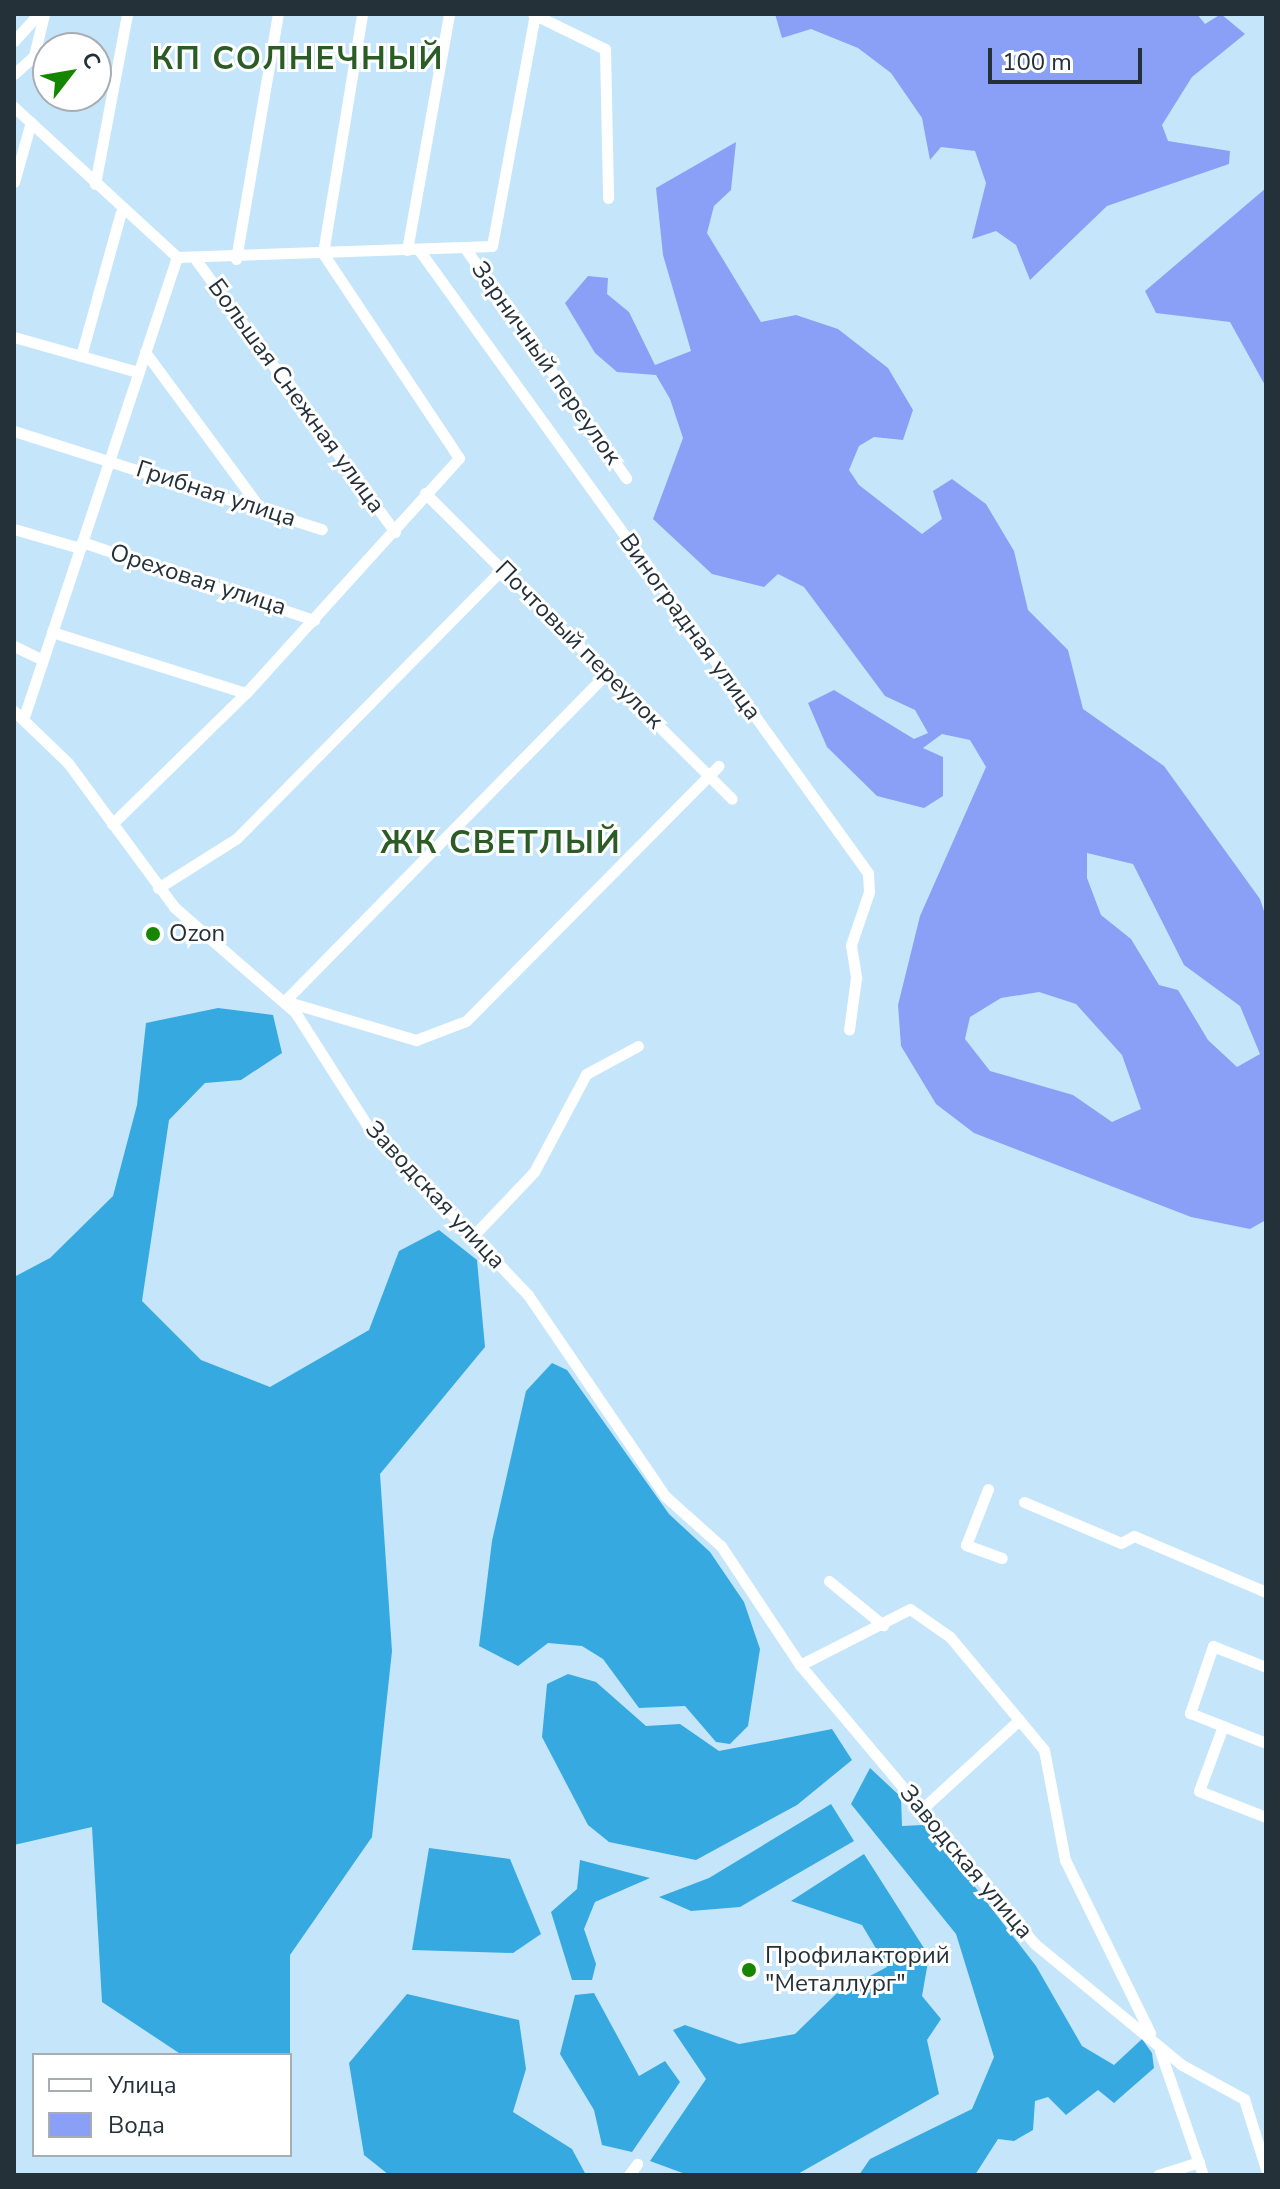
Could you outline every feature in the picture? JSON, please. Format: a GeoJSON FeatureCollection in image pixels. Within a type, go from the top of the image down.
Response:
{"type":"FeatureCollection","features":[{"type":"Feature","properties":{"kind":"street"},"geometry":{"type":"LineString","coordinates":[[14,41],[38,14]]}},
{"type":"Feature","properties":{"kind":"street"},"geometry":{"type":"LineString","coordinates":[[14,74],[34,56],[44,14]]}},
{"type":"Feature","properties":{"kind":"street"},"geometry":{"type":"LineString","coordinates":[[95,184],[127,14]]}},
{"type":"Feature","properties":{"kind":"street"},"geometry":{"type":"LineString","coordinates":[[236,259],[278,14]]}},
{"type":"Feature","properties":{"kind":"street"},"geometry":{"type":"LineString","coordinates":[[112,824],[246,693],[459,458],[458,448],[336,281],[323,253],[362,14]]}},
{"type":"Feature","properties":{"kind":"street"},"geometry":{"type":"LineString","coordinates":[[413,250],[449,14]]}},
{"type":"Feature","properties":{"kind":"street"},"geometry":{"type":"LineString","coordinates":[[14,107],[121,212],[177,257],[236,259],[492,246],[534,14],[605,49],[608,198]]}},
{"type":"Feature","properties":{"kind":"street"},"geometry":{"type":"LineString","coordinates":[[14,182],[31,122]]}},
{"type":"Feature","properties":{"kind":"street"},"geometry":{"type":"LineString","coordinates":[[81,356],[121,212]]}},
{"type":"Feature","properties":{"kind":"street","name":"Зарничный переулок"},"geometry":{"type":"LineString","coordinates":[[465,248],[626,478]]}},
{"type":"Feature","properties":{"kind":"street","name":"Виноградная улица"},"geometry":{"type":"LineString","coordinates":[[413,250],[868,873],[851,945],[856,978],[849,1030]]}},
{"type":"Feature","properties":{"kind":"street"},"geometry":{"type":"LineString","coordinates":[[19,714],[52,632],[177,257]]}},
{"type":"Feature","properties":{"kind":"street","name":"Большая Снежная улица"},"geometry":{"type":"LineString","coordinates":[[196,260],[395,532]]}},
{"type":"Feature","properties":{"kind":"street"},"geometry":{"type":"LineString","coordinates":[[14,337],[138,372]]}},
{"type":"Feature","properties":{"kind":"street"},"geometry":{"type":"LineString","coordinates":[[145,352],[258,505]]}},
{"type":"Feature","properties":{"kind":"street","name":"Грибная улица"},"geometry":{"type":"LineString","coordinates":[[14,431],[258,505],[322,529]]}},
{"type":"Feature","properties":{"kind":"street","name":"Почтовый переулок"},"geometry":{"type":"LineString","coordinates":[[425,493],[732,799]]}},
{"type":"Feature","properties":{"kind":"street","name":"Ореховая улица"},"geometry":{"type":"LineString","coordinates":[[14,529],[81,545],[314,620]]}},
{"type":"Feature","properties":{"kind":"street"},"geometry":{"type":"LineString","coordinates":[[158,888],[237,838],[503,568]]}},
{"type":"Feature","properties":{"kind":"street"},"geometry":{"type":"LineString","coordinates":[[52,632],[246,693]]}},
{"type":"Feature","properties":{"kind":"street"},"geometry":{"type":"LineString","coordinates":[[14,646],[41,659]]}},
{"type":"Feature","properties":{"kind":"street"},"geometry":{"type":"LineString","coordinates":[[607,673],[285,1001],[416,1040],[472,1017],[718,766]]}},
{"type":"Feature","properties":{"kind":"street","name":"Заводская улица"},"geometry":{"type":"LineString","coordinates":[[19,714],[112,824],[158,888],[285,1001],[369,1128],[537,1306],[665,1496],[721,1546],[800,1665],[1062,1973],[1152,2037],[1182,2065],[1244,2099],[1266,2169]]}},
{"type":"Feature","properties":{"kind":"street"},"geometry":{"type":"LineString","coordinates":[[473,1236],[534,1172],[586,1074],[602,1059],[638,1046]]}},
{"type":"Feature","properties":{"kind":"street"},"geometry":{"type":"LineString","coordinates":[[988,1489],[966,1545],[1002,1558]]}},
{"type":"Feature","properties":{"kind":"street"},"geometry":{"type":"LineString","coordinates":[[1024,1502],[1121,1543],[1134,1536],[1266,1592]]}},
{"type":"Feature","properties":{"kind":"street"},"geometry":{"type":"LineString","coordinates":[[829,1581],[883,1625]]}},
{"type":"Feature","properties":{"kind":"street","name":"Заводская улица"},"geometry":{"type":"LineString","coordinates":[[800,1665],[910,1609],[924,1613],[1019,1720],[1049,1762],[1068,1867],[1152,2037]]}},
{"type":"Feature","properties":{"kind":"street"},"geometry":{"type":"LineString","coordinates":[[1266,1667],[1213,1646],[1190,1713],[1266,1743]]}},
{"type":"Feature","properties":{"kind":"street"},"geometry":{"type":"LineString","coordinates":[[922,1809],[1019,1720]]}},
{"type":"Feature","properties":{"kind":"street"},"geometry":{"type":"LineString","coordinates":[[1223,1726],[1199,1791],[1266,1817]]}},
{"type":"Feature","properties":{"kind":"street"},"geometry":{"type":"LineString","coordinates":[[1152,2037],[1203,2175]]}},
{"type":"Feature","properties":{"kind":"street"},"geometry":{"type":"LineString","coordinates":[[1158,2175],[1199,2162]]}},
{"type":"Feature","properties":{"kind":"street"},"geometry":{"type":"LineString","coordinates":[[629,2175],[637,2164]]}},
{"type":"Feature","properties":{"kind":"shaded area"},"geometry":{"type":"Polygon","coordinates":[[[218,1008],[273,1015],[282,1053],[241,1080],[205,1083],[169,1120],[142,1301],[201,1360],[270,1387],[369,1330],[399,1251],[439,1230],[477,1260],[485,1347],[380,1474],[392,1651],[372,1837],[290,1955],[290,2053],[179,2053],[102,2002],[92,1827],[14,1845],[14,1277],[50,1258],[113,1196],[137,1105],[146,1023],[218,1008]]]}},
{"type":"Feature","properties":{"kind":"shaded area"},"geometry":{"type":"Polygon","coordinates":[[[552,1363],[567,1370],[669,1514],[710,1552],[744,1602],[760,1649],[748,1726],[730,1744],[716,1742],[685,1706],[639,1708],[603,1659],[582,1646],[548,1643],[518,1666],[479,1646],[492,1541],[526,1391],[552,1363]]]}},
{"type":"Feature","properties":{"kind":"shaded area"},"geometry":{"type":"Polygon","coordinates":[[[568,1674],[596,1682],[646,1726],[680,1724],[719,1751],[832,1729],[852,1760],[797,1805],[696,1860],[609,1842],[588,1825],[542,1737],[547,1684],[568,1674]]]}},
{"type":"Feature","properties":{"kind":"shaded area"},"geometry":{"type":"Polygon","coordinates":[[[870,1768],[901,1797],[902,1826],[923,1825],[935,1835],[1036,1966],[1082,2046],[1114,2065],[1142,2039],[1152,2053],[1154,2068],[1114,2103],[1098,2090],[1066,2115],[1048,2097],[1035,2101],[1033,2130],[1014,2141],[998,2139],[975,2175],[859,2175],[870,2159],[972,2109],[994,2057],[956,1934],[851,1804],[870,1768]]]}},
{"type":"Feature","properties":{"kind":"shaded area"},"geometry":{"type":"Polygon","coordinates":[[[831,1804],[854,1841],[740,1907],[691,1911],[659,1897],[709,1878],[831,1804]]]}},
{"type":"Feature","properties":{"kind":"shaded area"},"geometry":{"type":"Polygon","coordinates":[[[429,1848],[510,1859],[541,1934],[513,1953],[412,1950],[429,1848]]]}},
{"type":"Feature","properties":{"kind":"shaded area"},"geometry":{"type":"Polygon","coordinates":[[[864,1854],[929,1956],[922,1996],[941,2019],[927,2040],[939,2094],[796,2175],[688,2175],[650,2161],[706,2079],[673,2030],[685,2025],[739,2044],[795,2034],[836,1994],[887,1967],[862,1925],[791,1901],[864,1854]]]}},
{"type":"Feature","properties":{"kind":"shaded area"},"geometry":{"type":"Polygon","coordinates":[[[580,1860],[650,1878],[595,1902],[584,1929],[596,1964],[592,1980],[572,1980],[551,1912],[577,1889],[580,1860]]]}},
{"type":"Feature","properties":{"kind":"shaded area"},"geometry":{"type":"Polygon","coordinates":[[[594,1993],[639,2076],[665,2061],[680,2082],[632,2152],[602,2145],[594,2110],[560,2054],[575,1995],[594,1993]]]}},
{"type":"Feature","properties":{"kind":"shaded area"},"geometry":{"type":"Polygon","coordinates":[[[407,1994],[519,2020],[526,2069],[513,2112],[572,2149],[586,2175],[389,2175],[364,2155],[349,2063],[407,1994]]]}},
{"type":"Feature","properties":{"kind":"water"},"geometry":{"type":"Polygon","coordinates":[[[775,14],[1197,14],[1205,24],[1221,14],[1245,34],[1192,77],[1162,125],[1168,141],[1230,151],[1229,164],[1107,206],[1030,280],[1016,245],[996,231],[972,239],[986,183],[975,151],[941,147],[930,160],[922,118],[891,73],[858,48],[811,29],[782,38],[775,14]]]}},
{"type":"Feature","properties":{"kind":"water"},"geometry":{"type":"Polygon","coordinates":[[[736,142],[731,190],[714,206],[707,233],[761,322],[796,315],[838,329],[888,368],[913,410],[903,440],[874,437],[859,446],[849,470],[859,485],[922,534],[942,519],[933,491],[952,479],[986,504],[1014,551],[1028,610],[1068,650],[1083,709],[1164,766],[1260,899],[1266,917],[1266,1220],[1250,1229],[1191,1217],[974,1133],[936,1104],[901,1046],[898,1005],[920,916],[986,767],[970,740],[942,734],[923,748],[943,757],[943,796],[924,808],[877,796],[827,747],[808,703],[834,690],[914,739],[928,733],[915,710],[885,696],[804,587],[778,574],[764,587],[712,574],[653,519],[683,438],[670,399],[656,375],[617,372],[595,353],[565,303],[588,276],[608,278],[607,294],[629,312],[655,365],[691,351],[663,255],[656,188],[736,142]],[[1087,853],[1087,878],[1101,915],[1131,939],[1159,985],[1178,990],[1208,1040],[1237,1067],[1260,1054],[1240,1006],[1184,965],[1133,864],[1087,853]],[[1039,992],[1001,998],[970,1017],[965,1039],[990,1071],[1073,1095],[1112,1122],[1141,1109],[1122,1055],[1076,1004],[1039,992]]]}},
{"type":"Feature","properties":{"kind":"water"},"geometry":{"type":"Polygon","coordinates":[[[1266,188],[1266,387],[1230,322],[1156,313],[1145,291],[1266,188]]]}},
{"type":"Feature","properties":{"kind":"place","name":"Ozon"},"geometry":{"type":"Point","coordinates":[153,934]}},
{"type":"Feature","properties":{"kind":"place","name":"Профилакторий \"Металлург\""},"geometry":{"type":"Point","coordinates":[749,1970]}},
{"type":"Feature","properties":{"kind":"district","name":"КП СОЛНЕЧНЫЙ"},"geometry":{"type":"Point","coordinates":[298,59]}},
{"type":"Feature","properties":{"kind":"district","name":"ЖК СВЕТЛЫЙ"},"geometry":{"type":"Point","coordinates":[501,843]}}]}
